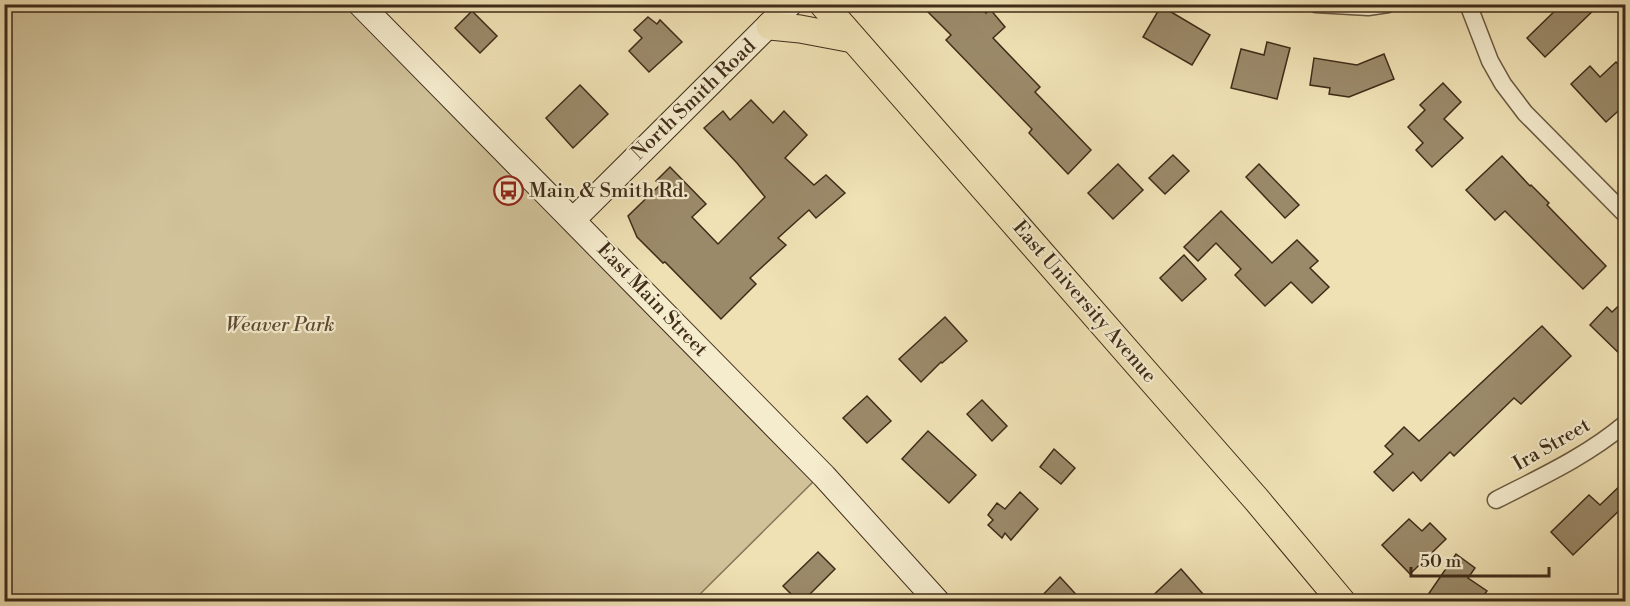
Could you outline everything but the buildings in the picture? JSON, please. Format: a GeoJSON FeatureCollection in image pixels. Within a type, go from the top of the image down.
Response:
{"type":"FeatureCollection","features":[{"type":"Feature","properties":{"kind":"main road","name":"East Main Street"},"geometry":{"type":"LineString","coordinates":[[360,4],[824,476],[938,602]]}},
{"type":"Feature","properties":{"kind":"main road","name":"North Smith Road"},"geometry":{"type":"LineString","coordinates":[[573,220],[790,4]]}},
{"type":"Feature","properties":{"kind":"main road","name":"East University Avenue"},"geometry":{"type":"LineString","coordinates":[[824,4],[1249,491],[1342,602]]}},
{"type":"Feature","properties":{"kind":"main road"},"geometry":{"type":"LineString","coordinates":[[770,26],[853,39]]}},
{"type":"Feature","properties":{"kind":"street"},"geometry":{"type":"LineString","coordinates":[[1316,4],[1368,7],[1388,4]]}},
{"type":"Feature","properties":{"kind":"street"},"geometry":{"type":"LineString","coordinates":[[1468,4],[1490,61],[1510,94],[1525,113],[1626,215]]}},
{"type":"Feature","properties":{"kind":"street","name":"Ira Street"},"geometry":{"type":"LineString","coordinates":[[1496,500],[1568,464],[1611,436],[1626,423]]}},
{"type":"Feature","properties":{"kind":"green space","name":"Weaver Park"},"geometry":{"type":"Polygon","coordinates":[[[4,5],[355,5],[817,478],[693,601],[5,601],[4,5]]]}},
{"type":"Feature","properties":{"kind":"place","name":"Main & Smith Rd."},"geometry":{"type":"Point","coordinates":[508,191]}}]}
